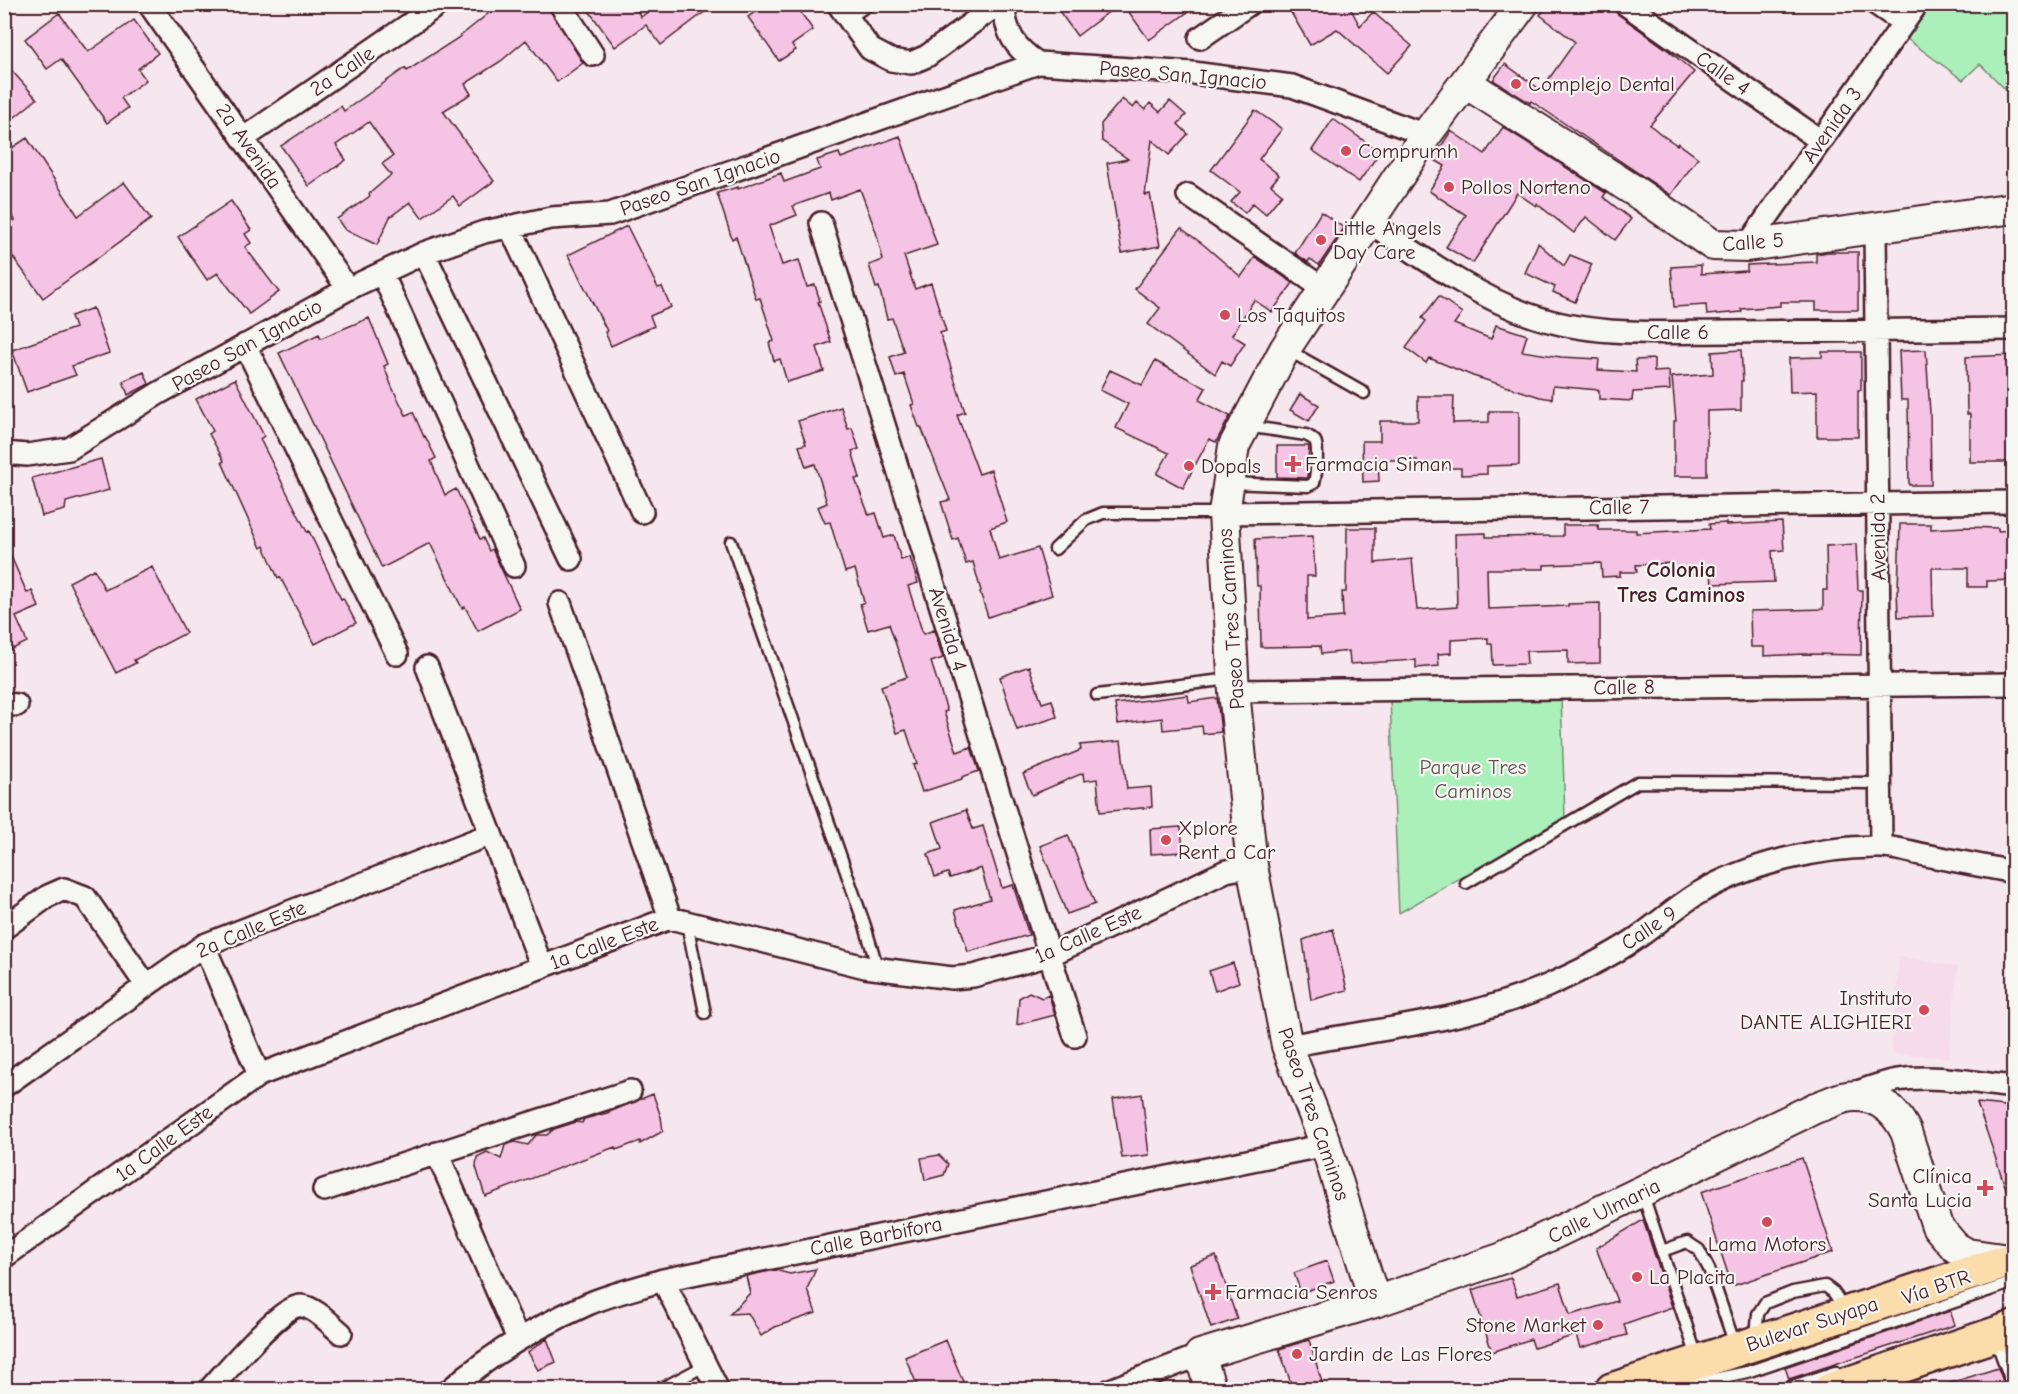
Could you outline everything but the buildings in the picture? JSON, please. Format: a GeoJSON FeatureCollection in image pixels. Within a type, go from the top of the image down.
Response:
{"type":"FeatureCollection","features":[{"type":"Feature","properties":{"kind":"main road","name":"Bulevar Suyapa"},"geometry":{"type":"LineString","coordinates":[[1612,1389],[1848,1312],[2012,1267]]}},
{"type":"Feature","properties":{"kind":"main road"},"geometry":{"type":"LineString","coordinates":[[1839,1379],[2006,1347]]}},
{"type":"Feature","properties":{"kind":"street","name":"2a Avenida"},"geometry":{"type":"LineString","coordinates":[[149,4],[348,289]]}},
{"type":"Feature","properties":{"kind":"street","name":"2a Calle"},"geometry":{"type":"LineString","coordinates":[[244,138],[439,4]]}},
{"type":"Feature","properties":{"kind":"street"},"geometry":{"type":"LineString","coordinates":[[561,4],[593,55]]}},
{"type":"Feature","properties":{"kind":"street"},"geometry":{"type":"LineString","coordinates":[[843,12],[870,49],[891,60],[911,63],[927,56],[1000,4],[1012,38],[1023,53],[1038,63]]}},
{"type":"Feature","properties":{"kind":"street"},"geometry":{"type":"LineString","coordinates":[[1200,38],[1249,4]]}},
{"type":"Feature","properties":{"kind":"street","name":"Paseo Tres Caminos"},"geometry":{"type":"LineString","coordinates":[[1375,1302],[1326,1145],[1287,1046],[1252,866],[1234,685],[1224,513],[1234,446],[1285,349],[1426,135],[1523,4]]}},
{"type":"Feature","properties":{"kind":"street","name":"Calle 4"},"geometry":{"type":"LineString","coordinates":[[1625,4],[1821,141]]}},
{"type":"Feature","properties":{"kind":"street"},"geometry":{"type":"LineString","coordinates":[[1876,4],[1904,23]]}},
{"type":"Feature","properties":{"kind":"street","name":"Avenida 3"},"geometry":{"type":"LineString","coordinates":[[1748,246],[1917,4]]}},
{"type":"Feature","properties":{"kind":"street","name":"Paseo San Ignacio"},"geometry":{"type":"LineString","coordinates":[[4,453],[27,455],[69,448],[159,393],[245,345],[348,289],[424,254],[484,232],[510,226],[551,218],[610,214],[1038,63],[1193,73],[1292,86],[1426,135]]}},
{"type":"Feature","properties":{"kind":"street","name":"Calle 5"},"geometry":{"type":"LineString","coordinates":[[1466,83],[1713,245],[1748,246],[2013,208]]}},
{"type":"Feature","properties":{"kind":"street"},"geometry":{"type":"LineString","coordinates":[[1188,195],[1324,289]]}},
{"type":"Feature","properties":{"kind":"street","name":"Calle 6"},"geometry":{"type":"LineString","coordinates":[[1369,222],[1416,253],[1501,303],[1567,326],[1631,332],[2013,328]]}},
{"type":"Feature","properties":{"kind":"street","name":"Avenida 4"},"geometry":{"type":"LineString","coordinates":[[821,223],[1076,1035]]}},
{"type":"Feature","properties":{"kind":"street"},"geometry":{"type":"LineString","coordinates":[[510,226],[642,512]]}},
{"type":"Feature","properties":{"kind":"street","name":"Avenida 2"},"geometry":{"type":"LineString","coordinates":[[1875,228],[1881,846]]}},
{"type":"Feature","properties":{"kind":"street"},"geometry":{"type":"LineString","coordinates":[[424,254],[571,559]]}},
{"type":"Feature","properties":{"kind":"street"},"geometry":{"type":"LineString","coordinates":[[382,273],[514,566]]}},
{"type":"Feature","properties":{"kind":"street"},"geometry":{"type":"LineString","coordinates":[[245,345],[397,654]]}},
{"type":"Feature","properties":{"kind":"street","name":"Calle 7"},"geometry":{"type":"LineString","coordinates":[[1224,513],[2013,502]]}},
{"type":"Feature","properties":{"kind":"street"},"geometry":{"type":"LineString","coordinates":[[560,603],[678,920]]}},
{"type":"Feature","properties":{"kind":"street"},"geometry":{"type":"LineString","coordinates":[[427,667],[542,967]]}},
{"type":"Feature","properties":{"kind":"street","name":"Calle 8"},"geometry":{"type":"LineString","coordinates":[[1234,685],[2013,684]]}},
{"type":"Feature","properties":{"kind":"street","name":"2a Calle Este"},"geometry":{"type":"LineString","coordinates":[[4,1086],[204,945],[491,834]]}},
{"type":"Feature","properties":{"kind":"street","name":"Calle 9"},"geometry":{"type":"LineString","coordinates":[[1287,1046],[1443,1020],[1499,1005],[1548,986],[1595,963],[1630,943],[1697,895],[1729,878],[1759,866],[1794,857],[1833,850],[1881,846],[2013,872]]}},
{"type":"Feature","properties":{"kind":"street","name":"1a Calle Este"},"geometry":{"type":"LineString","coordinates":[[4,1257],[260,1075],[542,967],[678,920],[865,967],[952,978],[973,976],[1050,955],[1226,871],[1252,866]]}},
{"type":"Feature","properties":{"kind":"street"},"geometry":{"type":"LineString","coordinates":[[4,928],[48,896],[64,889],[85,897],[146,985]]}},
{"type":"Feature","properties":{"kind":"street"},"geometry":{"type":"LineString","coordinates":[[204,945],[260,1075]]}},
{"type":"Feature","properties":{"kind":"street"},"geometry":{"type":"LineString","coordinates":[[1844,1097],[1896,1080],[1919,1078],[2013,1087]]}},
{"type":"Feature","properties":{"kind":"street"},"geometry":{"type":"LineString","coordinates":[[324,1190],[630,1090]]}},
{"type":"Feature","properties":{"kind":"street","name":"Calle Ulmaria"},"geometry":{"type":"LineString","coordinates":[[1110,1389],[1200,1355],[1375,1302],[1503,1258],[1815,1108],[1844,1097],[1876,1100],[1890,1107],[1900,1118],[1937,1226],[1955,1247],[1967,1254],[2012,1267]]}},
{"type":"Feature","properties":{"kind":"street","name":"Calle Barbifora"},"geometry":{"type":"LineString","coordinates":[[450,1389],[518,1339],[589,1304],[663,1280],[1326,1145]]}},
{"type":"Feature","properties":{"kind":"street"},"geometry":{"type":"LineString","coordinates":[[437,1153],[518,1339]]}},
{"type":"Feature","properties":{"kind":"street"},"geometry":{"type":"LineString","coordinates":[[663,1280],[718,1389]]}},
{"type":"Feature","properties":{"kind":"street"},"geometry":{"type":"LineString","coordinates":[[208,1389],[286,1311],[299,1305],[309,1308],[341,1333]]}},
{"type":"Feature","properties":{"kind":"street"},"geometry":{"type":"LineString","coordinates":[[1200,1355],[1211,1389]]}},
{"type":"Feature","properties":{"kind":"lane"},"geometry":{"type":"LineString","coordinates":[[843,12],[868,4]]}},
{"type":"Feature","properties":{"kind":"lane"},"geometry":{"type":"LineString","coordinates":[[1285,349],[1364,393]]}},
{"type":"Feature","properties":{"kind":"lane"},"geometry":{"type":"LineString","coordinates":[[1229,483],[1308,486],[1314,483],[1316,477],[1317,443],[1313,439],[1306,435],[1244,426]]}},
{"type":"Feature","properties":{"kind":"lane"},"geometry":{"type":"LineString","coordinates":[[1055,549],[1086,520],[1103,513],[1224,513]]}},
{"type":"Feature","properties":{"kind":"lane"},"geometry":{"type":"LineString","coordinates":[[731,543],[878,969]]}},
{"type":"Feature","properties":{"kind":"lane"},"geometry":{"type":"LineString","coordinates":[[1097,695],[1234,685]]}},
{"type":"Feature","properties":{"kind":"lane"},"geometry":{"type":"LineString","coordinates":[[1466,883],[1638,782],[1881,783]]}},
{"type":"Feature","properties":{"kind":"lane"},"geometry":{"type":"LineString","coordinates":[[678,920],[705,1013]]}},
{"type":"Feature","properties":{"kind":"lane"},"geometry":{"type":"LineString","coordinates":[[1642,1192],[1699,1361]]}},
{"type":"Feature","properties":{"kind":"lane"},"geometry":{"type":"LineString","coordinates":[[1662,1251],[1687,1242],[1699,1250],[1745,1345]]}},
{"type":"Feature","properties":{"kind":"lane","name":"Vía BTR"},"geometry":{"type":"LineString","coordinates":[[1663,1389],[1747,1372],[2012,1267]]}},
{"type":"Feature","properties":{"kind":"lane"},"geometry":{"type":"LineString","coordinates":[[2006,1347],[2013,1389]]}},
{"type":"Feature","properties":{"kind":"lane"},"geometry":{"type":"LineString","coordinates":[[659,1389],[705,1365]]}},
{"type":"Feature","properties":{"kind":"lane"},"geometry":{"type":"LineString","coordinates":[[1781,1389],[1839,1379]]}},
{"type":"Feature","properties":{"kind":"shaded area","name":"Instituto DANTE ALIGHIERI"},"geometry":{"type":"Polygon","coordinates":[[[1899,956],[1958,967],[1949,1058],[1891,1053],[1899,956]]]}},
{"type":"Feature","properties":{"kind":"green space"},"geometry":{"type":"Polygon","coordinates":[[[1925,5],[2013,5],[2013,97],[1980,64],[1963,80],[1903,36],[1925,5]]]}},
{"type":"Feature","properties":{"kind":"green space","name":"Parque Tres Caminos"},"geometry":{"type":"Polygon","coordinates":[[[1561,697],[1565,818],[1399,913],[1390,699],[1561,697]]]}},
{"type":"Feature","properties":{"kind":"place","name":"Complejo Dental"},"geometry":{"type":"Point","coordinates":[1516,84]}},
{"type":"Feature","properties":{"kind":"place","name":"Comprumh"},"geometry":{"type":"Point","coordinates":[1346,151]}},
{"type":"Feature","properties":{"kind":"place","name":"Pollos Norteno"},"geometry":{"type":"Point","coordinates":[1449,187]}},
{"type":"Feature","properties":{"kind":"place","name":"Little Angels Day Care"},"geometry":{"type":"Point","coordinates":[1321,240]}},
{"type":"Feature","properties":{"kind":"place","name":"Los Taquitos"},"geometry":{"type":"Point","coordinates":[1225,315]}},
{"type":"Feature","properties":{"kind":"place","name":"Farmacia Siman"},"geometry":{"type":"Point","coordinates":[1293,464]}},
{"type":"Feature","properties":{"kind":"place","name":"Dopals"},"geometry":{"type":"Point","coordinates":[1189,466]}},
{"type":"Feature","properties":{"kind":"place","name":"Xplore Rent a Car"},"geometry":{"type":"Point","coordinates":[1166,840]}},
{"type":"Feature","properties":{"kind":"place","name":"Instituto DANTE ALIGHIERI"},"geometry":{"type":"Point","coordinates":[1924,1010]}},
{"type":"Feature","properties":{"kind":"place","name":"Clínica Santa Lucia"},"geometry":{"type":"Point","coordinates":[1985,1188]}},
{"type":"Feature","properties":{"kind":"place","name":"Lama Motors"},"geometry":{"type":"Point","coordinates":[1767,1222]}},
{"type":"Feature","properties":{"kind":"place","name":"La Placita"},"geometry":{"type":"Point","coordinates":[1637,1277]}},
{"type":"Feature","properties":{"kind":"place","name":"Farmacia Senros"},"geometry":{"type":"Point","coordinates":[1213,1292]}},
{"type":"Feature","properties":{"kind":"place","name":"Stone Market"},"geometry":{"type":"Point","coordinates":[1598,1325]}},
{"type":"Feature","properties":{"kind":"place","name":"Jardin de Las Flores"},"geometry":{"type":"Point","coordinates":[1297,1354]}},
{"type":"Feature","properties":{"kind":"district","name":"Colonia Tres Caminos"},"geometry":{"type":"Point","coordinates":[1681,582]}}]}
